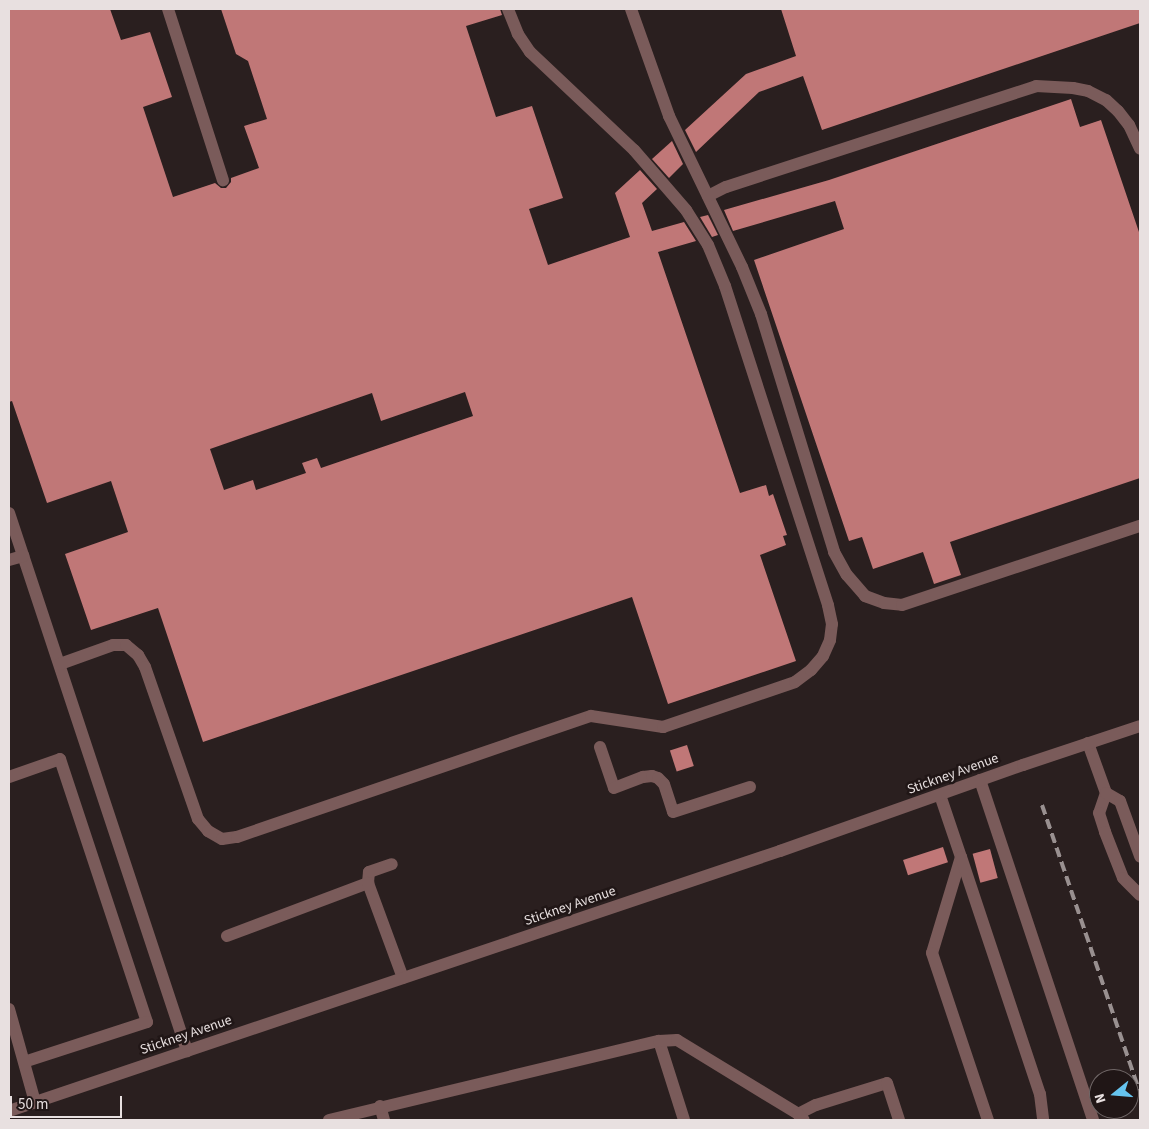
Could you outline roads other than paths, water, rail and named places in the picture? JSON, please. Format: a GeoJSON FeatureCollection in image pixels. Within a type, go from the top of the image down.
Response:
{"type":"FeatureCollection","features":[{"type":"Feature","properties":{"kind":"street"},"geometry":{"type":"LineString","coordinates":[[168,9],[223,180]]}},
{"type":"Feature","properties":{"kind":"street"},"geometry":{"type":"LineString","coordinates":[[60,664],[113,645],[126,645],[138,655],[145,667],[198,819],[208,831],[222,839],[237,837],[584,718],[600,716],[653,728],[663,727],[796,682],[811,670],[823,656],[830,640],[832,624],[828,604],[725,286],[708,245],[686,210],[646,164],[530,52],[518,34],[508,9]]}},
{"type":"Feature","properties":{"kind":"street"},"geometry":{"type":"LineString","coordinates":[[631,9],[669,116],[742,267],[761,314],[834,552],[847,575],[865,596],[884,603],[902,605],[1140,526]]}},
{"type":"Feature","properties":{"kind":"street"},"geometry":{"type":"LineString","coordinates":[[708,196],[726,187],[1036,86],[1073,88],[1088,91],[1106,100],[1129,125],[1140,149]]}},
{"type":"Feature","properties":{"kind":"street"},"geometry":{"type":"LineString","coordinates":[[9,513],[187,1050]]}},
{"type":"Feature","properties":{"kind":"street"},"geometry":{"type":"LineString","coordinates":[[9,560],[23,556]]}},
{"type":"Feature","properties":{"kind":"street","name":"Stickney Avenue"},"geometry":{"type":"LineString","coordinates":[[9,1110],[780,852],[980,780],[1140,726]]}},
{"type":"Feature","properties":{"kind":"street"},"geometry":{"type":"LineString","coordinates":[[1088,743],[1106,793],[1099,813],[1105,832],[1123,878],[1140,895]]}},
{"type":"Feature","properties":{"kind":"street"},"geometry":{"type":"LineString","coordinates":[[600,747],[614,788],[643,777],[652,776],[658,778],[664,784],[673,812],[750,787]]}},
{"type":"Feature","properties":{"kind":"street"},"geometry":{"type":"LineString","coordinates":[[9,777],[60,759],[147,1022],[24,1062]]}},
{"type":"Feature","properties":{"kind":"street"},"geometry":{"type":"LineString","coordinates":[[980,780],[1093,1120]]}},
{"type":"Feature","properties":{"kind":"street"},"geometry":{"type":"LineString","coordinates":[[1106,793],[1120,801],[1138,840],[1140,856]]}},
{"type":"Feature","properties":{"kind":"street"},"geometry":{"type":"LineString","coordinates":[[940,795],[1040,1094],[1043,1120]]}},
{"type":"Feature","properties":{"kind":"street"},"geometry":{"type":"LineString","coordinates":[[960,858],[932,953],[988,1120]]}},
{"type":"Feature","properties":{"kind":"street"},"geometry":{"type":"LineString","coordinates":[[392,864],[370,872],[368,883],[403,978]]}},
{"type":"Feature","properties":{"kind":"street"},"geometry":{"type":"LineString","coordinates":[[227,936],[368,883]]}},
{"type":"Feature","properties":{"kind":"street"},"geometry":{"type":"LineString","coordinates":[[9,1009],[35,1102]]}},
{"type":"Feature","properties":{"kind":"street"},"geometry":{"type":"LineString","coordinates":[[328,1120],[380,1106],[659,1041],[677,1040],[801,1117],[816,1105],[886,1083],[899,1120]]}},
{"type":"Feature","properties":{"kind":"street"},"geometry":{"type":"LineString","coordinates":[[659,1041],[684,1120]]}},
{"type":"Feature","properties":{"kind":"street"},"geometry":{"type":"LineString","coordinates":[[380,1106],[384,1120]]}},
{"type":"Feature","properties":{"kind":"railway"},"geometry":{"type":"LineString","coordinates":[[1042,805],[1140,1093]]}}]}
